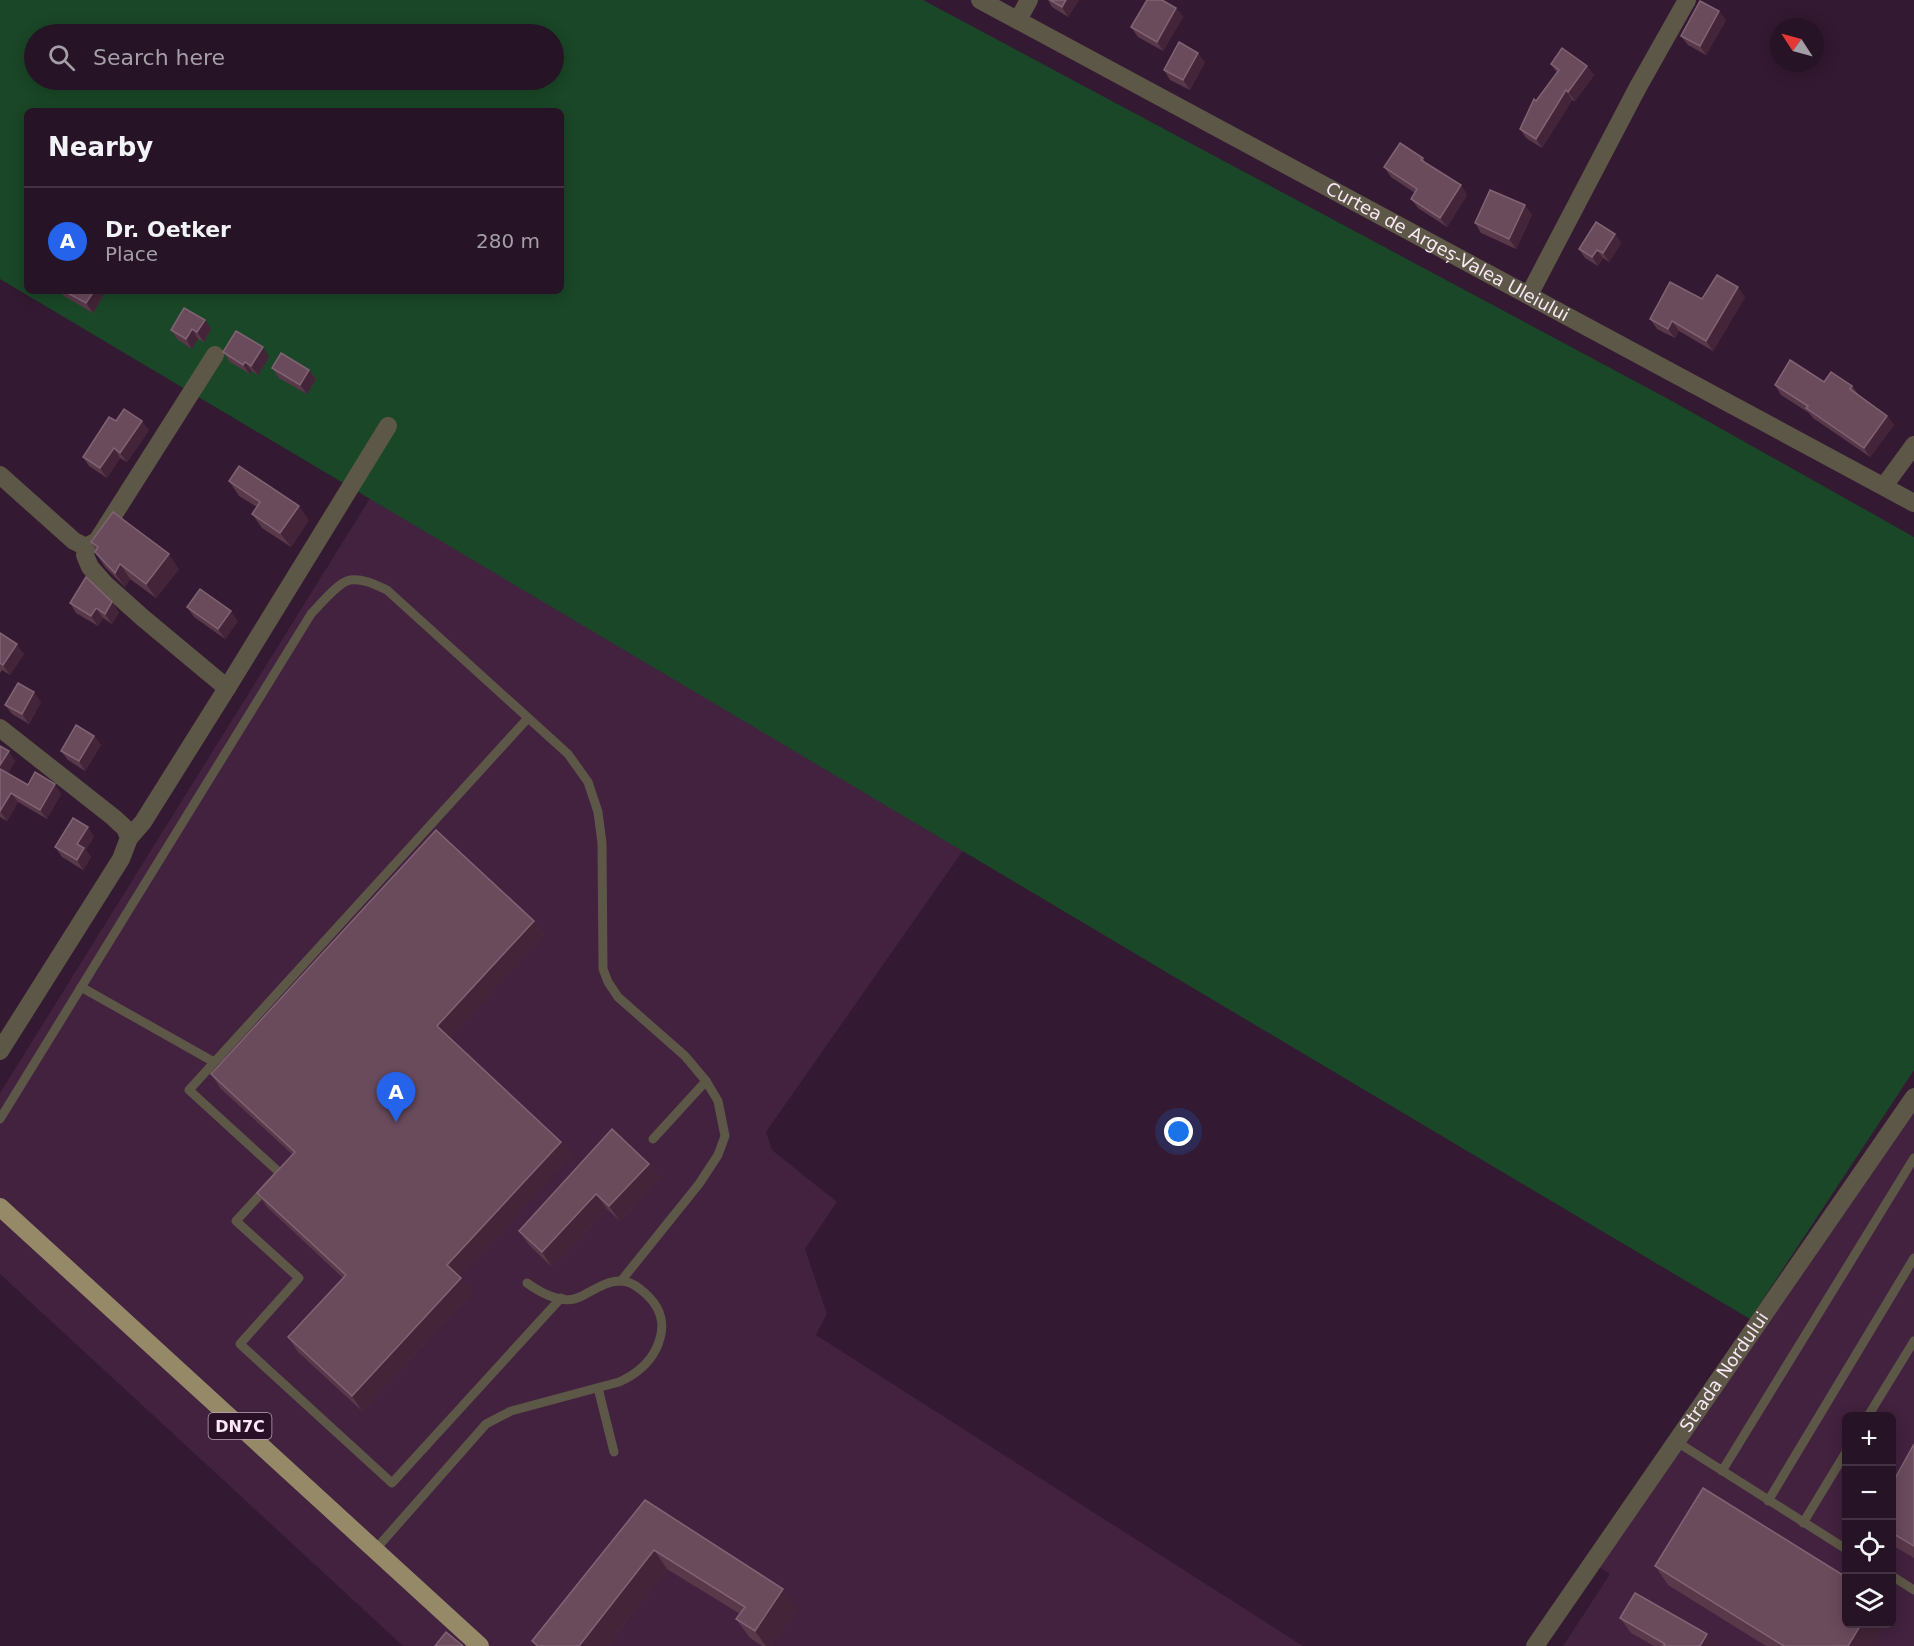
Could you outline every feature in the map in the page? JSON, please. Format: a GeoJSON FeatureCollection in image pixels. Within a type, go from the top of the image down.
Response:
{"type":"FeatureCollection","features":[{"type":"Feature","properties":{"kind":"main road","name":"DN7C"},"geometry":{"type":"LineString","coordinates":[[0,1207],[480,1646]]}},
{"type":"Feature","properties":{"kind":"street","name":"Curtea de Argeș-Valea Uleiului"},"geometry":{"type":"LineString","coordinates":[[980,0],[1914,503]]}},
{"type":"Feature","properties":{"kind":"street"},"geometry":{"type":"LineString","coordinates":[[1018,20],[1029,0]]}},
{"type":"Feature","properties":{"kind":"street"},"geometry":{"type":"LineString","coordinates":[[1529,295],[1638,87],[1687,0]]}},
{"type":"Feature","properties":{"kind":"street"},"geometry":{"type":"LineString","coordinates":[[86,547],[97,541],[215,355]]}},
{"type":"Feature","properties":{"kind":"street"},"geometry":{"type":"LineString","coordinates":[[0,1051],[121,859],[129,838],[143,822],[388,426]]}},
{"type":"Feature","properties":{"kind":"street"},"geometry":{"type":"LineString","coordinates":[[1884,486],[1914,445]]}},
{"type":"Feature","properties":{"kind":"street"},"geometry":{"type":"LineString","coordinates":[[0,475],[74,541],[86,547]]}},
{"type":"Feature","properties":{"kind":"street"},"geometry":{"type":"LineString","coordinates":[[86,547],[85,555],[90,567],[105,584],[227,688]]}},
{"type":"Feature","properties":{"kind":"street"},"geometry":{"type":"LineString","coordinates":[[0,728],[113,817],[125,828],[129,838]]}},
{"type":"Feature","properties":{"kind":"street","name":"Strada Nordului"},"geometry":{"type":"LineString","coordinates":[[1535,1646],[1908,1116],[1914,1097]]}},
{"type":"Feature","properties":{"kind":"lane"},"geometry":{"type":"LineString","coordinates":[[0,1119],[311,614],[332,592],[349,580],[365,581],[387,590],[568,754],[588,782],[598,812],[602,843],[603,969],[608,982],[618,997],[685,1056],[706,1081],[718,1101],[725,1136],[718,1155],[699,1184],[621,1281]]}},
{"type":"Feature","properties":{"kind":"lane"},"geometry":{"type":"LineString","coordinates":[[528,718],[189,1090],[280,1173],[236,1221],[299,1278],[240,1344],[392,1483],[561,1298]]}},
{"type":"Feature","properties":{"kind":"lane"},"geometry":{"type":"LineString","coordinates":[[81,987],[214,1062]]}},
{"type":"Feature","properties":{"kind":"lane"},"geometry":{"type":"LineString","coordinates":[[652,1138],[706,1081]]}},
{"type":"Feature","properties":{"kind":"lane"},"geometry":{"type":"LineString","coordinates":[[1722,1471],[1914,1158]]}},
{"type":"Feature","properties":{"kind":"lane"},"geometry":{"type":"LineString","coordinates":[[1768,1501],[1914,1258]]}},
{"type":"Feature","properties":{"kind":"lane"},"geometry":{"type":"LineString","coordinates":[[375,1550],[486,1424],[511,1411],[619,1382],[633,1376],[651,1360],[658,1346],[662,1326],[659,1309],[649,1295],[634,1284],[621,1281],[609,1282],[578,1298],[561,1298],[542,1294],[526,1283]]}},
{"type":"Feature","properties":{"kind":"lane"},"geometry":{"type":"LineString","coordinates":[[1870,1412],[1914,1341]]}},
{"type":"Feature","properties":{"kind":"lane"},"geometry":{"type":"LineString","coordinates":[[598,1388],[614,1452]]}},
{"type":"Feature","properties":{"kind":"lane"},"geometry":{"type":"LineString","coordinates":[[1677,1442],[1842,1547]]}},
{"type":"Feature","properties":{"kind":"lane"},"geometry":{"type":"LineString","coordinates":[[1803,1523],[1842,1459]]}},
{"type":"Feature","properties":{"kind":"lane"},"geometry":{"type":"LineString","coordinates":[[1896,1579],[1914,1590]]}},
{"type":"Feature","properties":{"kind":"shaded area"},"geometry":{"type":"Polygon","coordinates":[[[410,434],[1025,762],[766,1132],[772,1150],[837,1202],[805,1249],[827,1314],[816,1335],[1303,1646],[403,1646],[0,1274],[0,1093],[410,434]]]}},
{"type":"Feature","properties":{"kind":"shaded area"},"geometry":{"type":"Polygon","coordinates":[[[1914,1098],[1914,1646],[1563,1646],[1610,1574],[1590,1561],[1914,1098]]]}},
{"type":"Feature","properties":{"kind":"green space"},"geometry":{"type":"Polygon","coordinates":[[[0,0],[923,0],[1672,401],[1914,537],[1914,1070],[1750,1319],[25,294],[564,294],[564,108],[24,108],[24,293],[0,279],[0,0]]]}},
{"type":"Feature","properties":{"kind":"building"},"geometry":{"type":"Polygon","coordinates":[[[1050,0],[1066,0],[1062,7],[1050,0]]]}},
{"type":"Feature","properties":{"kind":"building"},"geometry":{"type":"Polygon","coordinates":[[[1147,0],[1162,0],[1176,8],[1157,42],[1131,27],[1147,0]]]}},
{"type":"Feature","properties":{"kind":"building"},"geometry":{"type":"Polygon","coordinates":[[[1700,1],[1719,11],[1700,46],[1681,36],[1700,1]]]}},
{"type":"Feature","properties":{"kind":"building"},"geometry":{"type":"Polygon","coordinates":[[[1179,42],[1198,53],[1183,80],[1164,70],[1179,42]]]}},
{"type":"Feature","properties":{"kind":"building"},"geometry":{"type":"Polygon","coordinates":[[[1562,48],[1587,66],[1568,92],[1566,90],[1536,139],[1520,129],[1534,99],[1536,101],[1559,70],[1551,64],[1562,48]]]}},
{"type":"Feature","properties":{"kind":"building"},"geometry":{"type":"Polygon","coordinates":[[[1400,143],[1423,158],[1421,160],[1461,185],[1440,218],[1411,199],[1417,189],[1384,167],[1400,143]]]}},
{"type":"Feature","properties":{"kind":"building"},"geometry":{"type":"Polygon","coordinates":[[[1490,190],[1525,205],[1509,239],[1475,223],[1490,190]]]}},
{"type":"Feature","properties":{"kind":"building"},"geometry":{"type":"Polygon","coordinates":[[[1596,222],[1615,234],[1603,253],[1597,250],[1592,257],[1579,249],[1596,222]]]}},
{"type":"Feature","properties":{"kind":"building"},"geometry":{"type":"Polygon","coordinates":[[[1717,275],[1738,287],[1706,341],[1672,321],[1668,329],[1650,319],[1670,282],[1702,299],[1717,275]]]}},
{"type":"Feature","properties":{"kind":"building"},"geometry":{"type":"Polygon","coordinates":[[[70,294],[92,294],[86,303],[70,294]]]}},
{"type":"Feature","properties":{"kind":"building"},"geometry":{"type":"Polygon","coordinates":[[[184,308],[205,320],[197,332],[192,329],[186,339],[171,330],[184,308]]]}},
{"type":"Feature","properties":{"kind":"building"},"geometry":{"type":"Polygon","coordinates":[[[236,331],[263,347],[251,366],[245,362],[243,365],[223,352],[236,331]]]}},
{"type":"Feature","properties":{"kind":"building"},"geometry":{"type":"Polygon","coordinates":[[[281,353],[309,370],[300,385],[272,368],[281,353]]]}},
{"type":"Feature","properties":{"kind":"building"},"geometry":{"type":"Polygon","coordinates":[[[1790,360],[1824,382],[1831,372],[1852,386],[1850,389],[1887,416],[1864,448],[1806,408],[1808,406],[1775,385],[1790,360]]]}},
{"type":"Feature","properties":{"kind":"building"},"geometry":{"type":"Polygon","coordinates":[[[124,409],[142,421],[120,453],[114,448],[100,468],[83,457],[109,417],[116,421],[124,409]]]}},
{"type":"Feature","properties":{"kind":"building"},"geometry":{"type":"Polygon","coordinates":[[[239,466],[299,506],[280,533],[252,514],[260,502],[229,481],[239,466]]]}},
{"type":"Feature","properties":{"kind":"building"},"geometry":{"type":"Polygon","coordinates":[[[113,512],[169,554],[146,584],[120,564],[115,573],[95,552],[98,547],[91,542],[113,512]]]}},
{"type":"Feature","properties":{"kind":"building"},"geometry":{"type":"Polygon","coordinates":[[[86,577],[112,602],[105,614],[96,608],[91,616],[70,603],[86,577]]]}},
{"type":"Feature","properties":{"kind":"building"},"geometry":{"type":"Polygon","coordinates":[[[200,589],[231,611],[218,629],[187,607],[200,589]]]}},
{"type":"Feature","properties":{"kind":"building"},"geometry":{"type":"Polygon","coordinates":[[[0,633],[17,644],[3,665],[0,663],[0,633]]]}},
{"type":"Feature","properties":{"kind":"building"},"geometry":{"type":"Polygon","coordinates":[[[18,683],[34,692],[22,714],[5,705],[18,683]]]}},
{"type":"Feature","properties":{"kind":"building"},"geometry":{"type":"Polygon","coordinates":[[[76,725],[94,736],[79,761],[61,751],[76,725]]]}},
{"type":"Feature","properties":{"kind":"building"},"geometry":{"type":"Polygon","coordinates":[[[0,746],[9,751],[0,765],[0,746]]]}},
{"type":"Feature","properties":{"kind":"building"},"geometry":{"type":"Polygon","coordinates":[[[0,769],[28,785],[35,772],[55,784],[40,810],[11,793],[0,811],[0,769]]]}},
{"type":"Feature","properties":{"kind":"building"},"geometry":{"type":"Polygon","coordinates":[[[73,818],[88,827],[77,844],[84,848],[77,860],[55,847],[73,818]]]}},
{"type":"Feature","properties":{"kind":"building"},"geometry":{"type":"Polygon","coordinates":[[[436,830],[534,921],[437,1026],[561,1142],[447,1265],[461,1278],[352,1396],[288,1337],[346,1275],[257,1193],[295,1152],[211,1074],[436,830]]]}},
{"type":"Feature","properties":{"kind":"building"},"geometry":{"type":"Polygon","coordinates":[[[612,1129],[649,1164],[609,1206],[596,1194],[542,1252],[519,1231],[612,1129]]]}},
{"type":"Feature","properties":{"kind":"building"},"geometry":{"type":"Polygon","coordinates":[[[1914,1444],[1914,1546],[1896,1535],[1896,1477],[1914,1444]]]}},
{"type":"Feature","properties":{"kind":"building"},"geometry":{"type":"Polygon","coordinates":[[[1703,1488],[1842,1575],[1842,1628],[1859,1628],[1848,1646],[1784,1646],[1655,1566],[1703,1488]]]}},
{"type":"Feature","properties":{"kind":"building"},"geometry":{"type":"Polygon","coordinates":[[[645,1500],[783,1589],[755,1631],[736,1619],[745,1607],[654,1550],[579,1646],[538,1646],[532,1641],[645,1500]]]}},
{"type":"Feature","properties":{"kind":"building"},"geometry":{"type":"Polygon","coordinates":[[[1635,1593],[1707,1634],[1700,1646],[1663,1646],[1665,1644],[1620,1618],[1635,1593]]]}},
{"type":"Feature","properties":{"kind":"building"},"geometry":{"type":"Polygon","coordinates":[[[446,1632],[463,1646],[435,1646],[446,1632]]]}},
{"type":"Feature","properties":{"kind":"place","name":"Dr. Oetker"},"geometry":{"type":"Point","coordinates":[396,1122]}}]}
